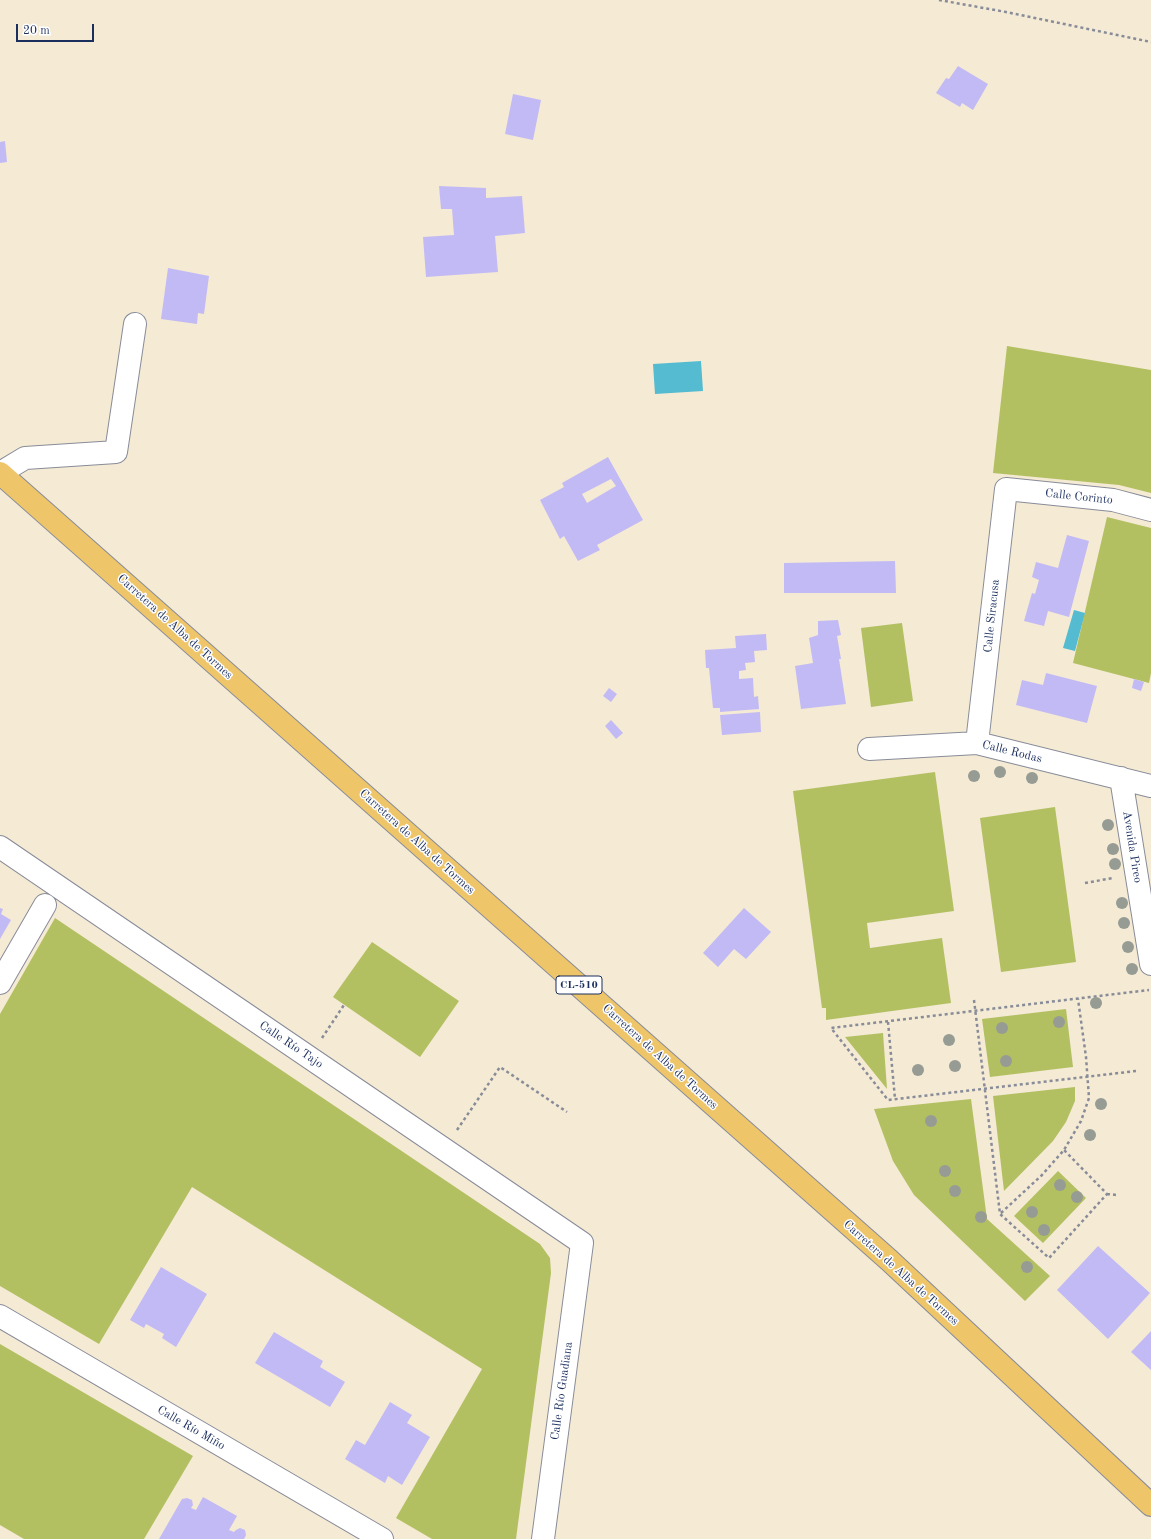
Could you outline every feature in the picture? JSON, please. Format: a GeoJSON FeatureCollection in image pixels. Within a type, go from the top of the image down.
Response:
{"type":"FeatureCollection","features":[{"type":"Feature","properties":{"kind":"main road","name":"Carretera de Alba de Tormes"},"geometry":{"type":"LineString","coordinates":[[0,473],[889,1260],[1151,1505]]}},
{"type":"Feature","properties":{"kind":"street"},"geometry":{"type":"LineString","coordinates":[[0,473],[25,458],[116,452],[135,324]]}},
{"type":"Feature","properties":{"kind":"street","name":"Calle Corinto"},"geometry":{"type":"LineString","coordinates":[[1006,489],[1113,500],[1151,510]]}},
{"type":"Feature","properties":{"kind":"street","name":"Calle Siracusa"},"geometry":{"type":"LineString","coordinates":[[977,743],[1006,489]]}},
{"type":"Feature","properties":{"kind":"street","name":"Calle Rodas"},"geometry":{"type":"LineString","coordinates":[[869,750],[977,743],[1151,786]]}},
{"type":"Feature","properties":{"kind":"street","name":"Avenida Pireo"},"geometry":{"type":"LineString","coordinates":[[1121,778],[1151,964]]}},
{"type":"Feature","properties":{"kind":"street","name":"Calle Río Tajo"},"geometry":{"type":"LineString","coordinates":[[0,847],[582,1243]]}},
{"type":"Feature","properties":{"kind":"street"},"geometry":{"type":"LineString","coordinates":[[0,983],[45,905]]}},
{"type":"Feature","properties":{"kind":"street","name":"Calle Río Guadiana"},"geometry":{"type":"LineString","coordinates":[[543,1539],[582,1243]]}},
{"type":"Feature","properties":{"kind":"street","name":"Calle Río Miño"},"geometry":{"type":"LineString","coordinates":[[0,1316],[382,1539]]}},
{"type":"Feature","properties":{"kind":"path"},"geometry":{"type":"LineString","coordinates":[[939,0],[1006,12],[1151,42]]}},
{"type":"Feature","properties":{"kind":"path"},"geometry":{"type":"LineString","coordinates":[[1085,883],[1114,878]]}},
{"type":"Feature","properties":{"kind":"path"},"geometry":{"type":"LineString","coordinates":[[1136,1071],[888,1100],[831,1028],[1151,990]]}},
{"type":"Feature","properties":{"kind":"path"},"geometry":{"type":"LineString","coordinates":[[1000,1214],[1042,1175],[1064,1150],[1082,1121],[1089,1098],[1088,1077],[1078,999]]}},
{"type":"Feature","properties":{"kind":"path"},"geometry":{"type":"LineString","coordinates":[[974,1000],[1000,1214],[1049,1258],[1107,1194]]}},
{"type":"Feature","properties":{"kind":"path"},"geometry":{"type":"LineString","coordinates":[[320,1041],[344,1005]]}},
{"type":"Feature","properties":{"kind":"path"},"geometry":{"type":"LineString","coordinates":[[888,1022],[895,1099]]}},
{"type":"Feature","properties":{"kind":"path"},"geometry":{"type":"LineString","coordinates":[[455,1134],[500,1067],[567,1112]]}},
{"type":"Feature","properties":{"kind":"path"},"geometry":{"type":"LineString","coordinates":[[1064,1150],[1107,1194],[1117,1195]]}},
{"type":"Feature","properties":{"kind":"green space"},"geometry":{"type":"Polygon","coordinates":[[[1007,346],[1151,370],[1151,493],[1119,485],[993,473],[1007,346]]]}},
{"type":"Feature","properties":{"kind":"green space"},"geometry":{"type":"Polygon","coordinates":[[[1107,517],[1151,528],[1151,673],[1149,683],[1073,663],[1107,517]]]}},
{"type":"Feature","properties":{"kind":"green space"},"geometry":{"type":"Polygon","coordinates":[[[902,623],[913,701],[871,707],[861,628],[902,623]]]}},
{"type":"Feature","properties":{"kind":"green space"},"geometry":{"type":"Polygon","coordinates":[[[935,772],[954,911],[867,923],[870,948],[942,938],[951,1003],[826,1020],[826,1008],[822,1008],[793,791],[935,772]]]}},
{"type":"Feature","properties":{"kind":"green space"},"geometry":{"type":"Polygon","coordinates":[[[1055,807],[1076,962],[1001,972],[980,818],[1055,807]]]}},
{"type":"Feature","properties":{"kind":"green space"},"geometry":{"type":"Polygon","coordinates":[[[55,918],[540,1244],[550,1258],[551,1273],[516,1539],[432,1539],[396,1518],[482,1369],[192,1187],[99,1344],[0,1286],[0,1014],[55,918]]]}},
{"type":"Feature","properties":{"kind":"green space"},"geometry":{"type":"Polygon","coordinates":[[[372,942],[459,1001],[420,1057],[333,997],[372,942]]]}},
{"type":"Feature","properties":{"kind":"green space"},"geometry":{"type":"Polygon","coordinates":[[[1066,1009],[1073,1067],[990,1077],[982,1019],[1066,1009]]]}},
{"type":"Feature","properties":{"kind":"green space"},"geometry":{"type":"Polygon","coordinates":[[[883,1033],[887,1089],[845,1037],[883,1033]]]}},
{"type":"Feature","properties":{"kind":"green space"},"geometry":{"type":"Polygon","coordinates":[[[1075,1087],[1075,1101],[1066,1122],[1053,1141],[1004,1191],[993,1096],[1075,1087]]]}},
{"type":"Feature","properties":{"kind":"green space"},"geometry":{"type":"Polygon","coordinates":[[[971,1099],[987,1219],[1050,1276],[1025,1301],[914,1195],[893,1161],[874,1109],[971,1099]]]}},
{"type":"Feature","properties":{"kind":"green space"},"geometry":{"type":"Polygon","coordinates":[[[1058,1171],[1086,1198],[1043,1243],[1014,1216],[1058,1171]]]}},
{"type":"Feature","properties":{"kind":"green space"},"geometry":{"type":"Polygon","coordinates":[[[0,1344],[193,1456],[144,1539],[24,1539],[0,1525],[0,1344]]]}},
{"type":"Feature","properties":{"kind":"water"},"geometry":{"type":"Polygon","coordinates":[[[701,361],[703,391],[655,394],[653,364],[701,361]]]}},
{"type":"Feature","properties":{"kind":"water"},"geometry":{"type":"Polygon","coordinates":[[[1074,610],[1085,613],[1075,651],[1063,648],[1074,610]]]}},
{"type":"Feature","properties":{"kind":"building"},"geometry":{"type":"Polygon","coordinates":[[[958,66],[988,84],[973,110],[962,103],[960,107],[936,93],[946,78],[949,79],[958,66]]]}},
{"type":"Feature","properties":{"kind":"building"},"geometry":{"type":"Polygon","coordinates":[[[513,94],[541,100],[533,140],[505,134],[513,94]]]}},
{"type":"Feature","properties":{"kind":"building"},"geometry":{"type":"Polygon","coordinates":[[[5,141],[7,162],[0,163],[0,142],[5,141]]]}},
{"type":"Feature","properties":{"kind":"building"},"geometry":{"type":"Polygon","coordinates":[[[439,186],[486,188],[486,198],[522,196],[525,233],[495,236],[498,272],[426,277],[423,237],[454,235],[452,209],[441,209],[439,186]]]}},
{"type":"Feature","properties":{"kind":"building"},"geometry":{"type":"Polygon","coordinates":[[[168,268],[209,276],[204,314],[198,313],[197,324],[161,319],[168,268]]]}},
{"type":"Feature","properties":{"kind":"building"},"geometry":{"type":"Polygon","coordinates":[[[608,457],[643,520],[597,545],[600,550],[578,561],[564,536],[560,539],[540,500],[564,487],[562,483],[608,457]],[[611,479],[582,494],[587,503],[616,486],[611,479]]]}},
{"type":"Feature","properties":{"kind":"building"},"geometry":{"type":"Polygon","coordinates":[[[1067,535],[1089,541],[1069,617],[1048,611],[1044,626],[1024,621],[1032,593],[1035,594],[1039,580],[1032,577],[1036,562],[1058,568],[1067,535]]]}},
{"type":"Feature","properties":{"kind":"building"},"geometry":{"type":"Polygon","coordinates":[[[895,561],[896,593],[784,593],[784,563],[895,561]]]}},
{"type":"Feature","properties":{"kind":"building"},"geometry":{"type":"Polygon","coordinates":[[[838,620],[841,635],[837,636],[841,659],[839,659],[846,704],[801,709],[795,666],[813,663],[809,638],[818,635],[818,621],[838,620]]]}},
{"type":"Feature","properties":{"kind":"building"},"geometry":{"type":"Polygon","coordinates":[[[766,634],[767,650],[754,651],[755,662],[745,663],[746,670],[739,671],[739,679],[753,678],[754,697],[758,696],[759,709],[720,712],[720,708],[713,708],[709,668],[706,668],[705,650],[736,648],[735,636],[766,634]]]}},
{"type":"Feature","properties":{"kind":"building"},"geometry":{"type":"Polygon","coordinates":[[[1046,673],[1097,686],[1087,723],[1016,705],[1022,680],[1043,685],[1046,673]]]}},
{"type":"Feature","properties":{"kind":"building"},"geometry":{"type":"Polygon","coordinates":[[[1134,679],[1144,682],[1141,691],[1132,688],[1134,679]]]}},
{"type":"Feature","properties":{"kind":"building"},"geometry":{"type":"Polygon","coordinates":[[[609,688],[617,694],[611,702],[603,696],[609,688]]]}},
{"type":"Feature","properties":{"kind":"building"},"geometry":{"type":"Polygon","coordinates":[[[760,712],[761,732],[722,735],[720,715],[760,712]]]}},
{"type":"Feature","properties":{"kind":"building"},"geometry":{"type":"Polygon","coordinates":[[[611,720],[623,733],[616,739],[605,726],[611,720]]]}},
{"type":"Feature","properties":{"kind":"building"},"geometry":{"type":"Polygon","coordinates":[[[0,908],[3,909],[1,914],[11,920],[0,939],[0,908]]]}},
{"type":"Feature","properties":{"kind":"building"},"geometry":{"type":"Polygon","coordinates":[[[744,908],[771,932],[746,959],[734,949],[718,967],[703,953],[744,908]]]}},
{"type":"Feature","properties":{"kind":"building"},"geometry":{"type":"Polygon","coordinates":[[[1098,1246],[1150,1293],[1108,1339],[1057,1290],[1098,1246]]]}},
{"type":"Feature","properties":{"kind":"building"},"geometry":{"type":"Polygon","coordinates":[[[161,1267],[207,1294],[176,1347],[162,1338],[164,1334],[146,1324],[144,1328],[130,1320],[161,1267]]]}},
{"type":"Feature","properties":{"kind":"building"},"geometry":{"type":"Polygon","coordinates":[[[1151,1331],[1151,1370],[1131,1352],[1151,1331]]]}},
{"type":"Feature","properties":{"kind":"building"},"geometry":{"type":"Polygon","coordinates":[[[274,1332],[323,1361],[320,1367],[345,1382],[330,1407],[255,1363],[274,1332]]]}},
{"type":"Feature","properties":{"kind":"building"},"geometry":{"type":"Polygon","coordinates":[[[390,1402],[412,1415],[407,1423],[430,1437],[402,1485],[388,1476],[385,1483],[345,1459],[356,1440],[365,1445],[390,1402]]]}},
{"type":"Feature","properties":{"kind":"building"},"geometry":{"type":"Polygon","coordinates":[[[203,1497],[237,1516],[229,1530],[234,1532],[240,1528],[245,1530],[246,1535],[244,1539],[159,1539],[182,1499],[187,1498],[192,1500],[193,1505],[191,1508],[196,1510],[203,1497]]]}}]}
